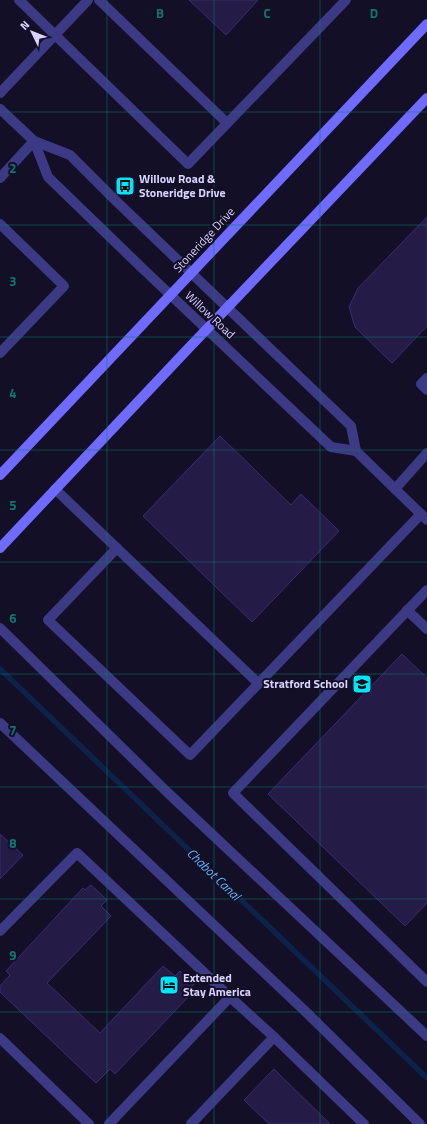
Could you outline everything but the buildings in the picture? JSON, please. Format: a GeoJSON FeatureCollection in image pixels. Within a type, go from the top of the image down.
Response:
{"type":"FeatureCollection","features":[{"type":"Feature","properties":{"kind":"main road","name":"Stoneridge Drive"},"geometry":{"type":"LineString","coordinates":[[0,475],[427,24]]}},
{"type":"Feature","properties":{"kind":"main road"},"geometry":{"type":"LineString","coordinates":[[0,548],[206,329],[427,98]]}},
{"type":"Feature","properties":{"kind":"street"},"geometry":{"type":"LineString","coordinates":[[20,0],[188,164],[346,0]]}},
{"type":"Feature","properties":{"kind":"street"},"geometry":{"type":"LineString","coordinates":[[0,93],[88,0]]}},
{"type":"Feature","properties":{"kind":"street"},"geometry":{"type":"LineString","coordinates":[[99,0],[227,123]]}},
{"type":"Feature","properties":{"kind":"street","name":"Willow Road"},"geometry":{"type":"LineString","coordinates":[[0,109],[34,141],[70,155],[351,426],[356,451],[331,447],[170,295],[48,177],[34,141]]}},
{"type":"Feature","properties":{"kind":"street"},"geometry":{"type":"LineString","coordinates":[[0,178],[34,141]]}},
{"type":"Feature","properties":{"kind":"street"},"geometry":{"type":"LineString","coordinates":[[0,224],[64,286],[0,353]]}},
{"type":"Feature","properties":{"kind":"street"},"geometry":{"type":"LineString","coordinates":[[427,378],[421,384],[427,390]]}},
{"type":"Feature","properties":{"kind":"street"},"geometry":{"type":"LineString","coordinates":[[117,548],[48,620],[190,755],[258,683],[424,517],[356,451]]}},
{"type":"Feature","properties":{"kind":"street"},"geometry":{"type":"LineString","coordinates":[[395,488],[427,453]]}},
{"type":"Feature","properties":{"kind":"street"},"geometry":{"type":"LineString","coordinates":[[55,489],[258,683]]}},
{"type":"Feature","properties":{"kind":"street"},"geometry":{"type":"LineString","coordinates":[[427,590],[233,793],[427,982]]}},
{"type":"Feature","properties":{"kind":"street"},"geometry":{"type":"LineString","coordinates":[[408,610],[427,629]]}},
{"type":"Feature","properties":{"kind":"street"},"geometry":{"type":"LineString","coordinates":[[0,628],[167,792],[427,1036]]}},
{"type":"Feature","properties":{"kind":"street"},"geometry":{"type":"LineString","coordinates":[[0,723],[306,1012],[420,1124]]}},
{"type":"Feature","properties":{"kind":"street"},"geometry":{"type":"LineString","coordinates":[[0,931],[77,853],[274,1037],[364,1124]]}},
{"type":"Feature","properties":{"kind":"street"},"geometry":{"type":"LineString","coordinates":[[110,1124],[230,997]]}},
{"type":"Feature","properties":{"kind":"street"},"geometry":{"type":"LineString","coordinates":[[192,1124],[274,1037]]}},
{"type":"Feature","properties":{"kind":"street"},"geometry":{"type":"LineString","coordinates":[[0,1038],[89,1124]]}},
{"type":"Feature","properties":{"kind":"waterway","name":"Chabot Canal"},"geometry":{"type":"LineString","coordinates":[[0,669],[427,1078]]}},
{"type":"Feature","properties":{"kind":"place","name":"Willow Road & Stoneridge Drive"},"geometry":{"type":"Point","coordinates":[125,186]}},
{"type":"Feature","properties":{"kind":"place","name":"Stratford School"},"geometry":{"type":"Point","coordinates":[362,684]}},
{"type":"Feature","properties":{"kind":"place","name":"Extended Stay America"},"geometry":{"type":"Point","coordinates":[169,985]}}]}
